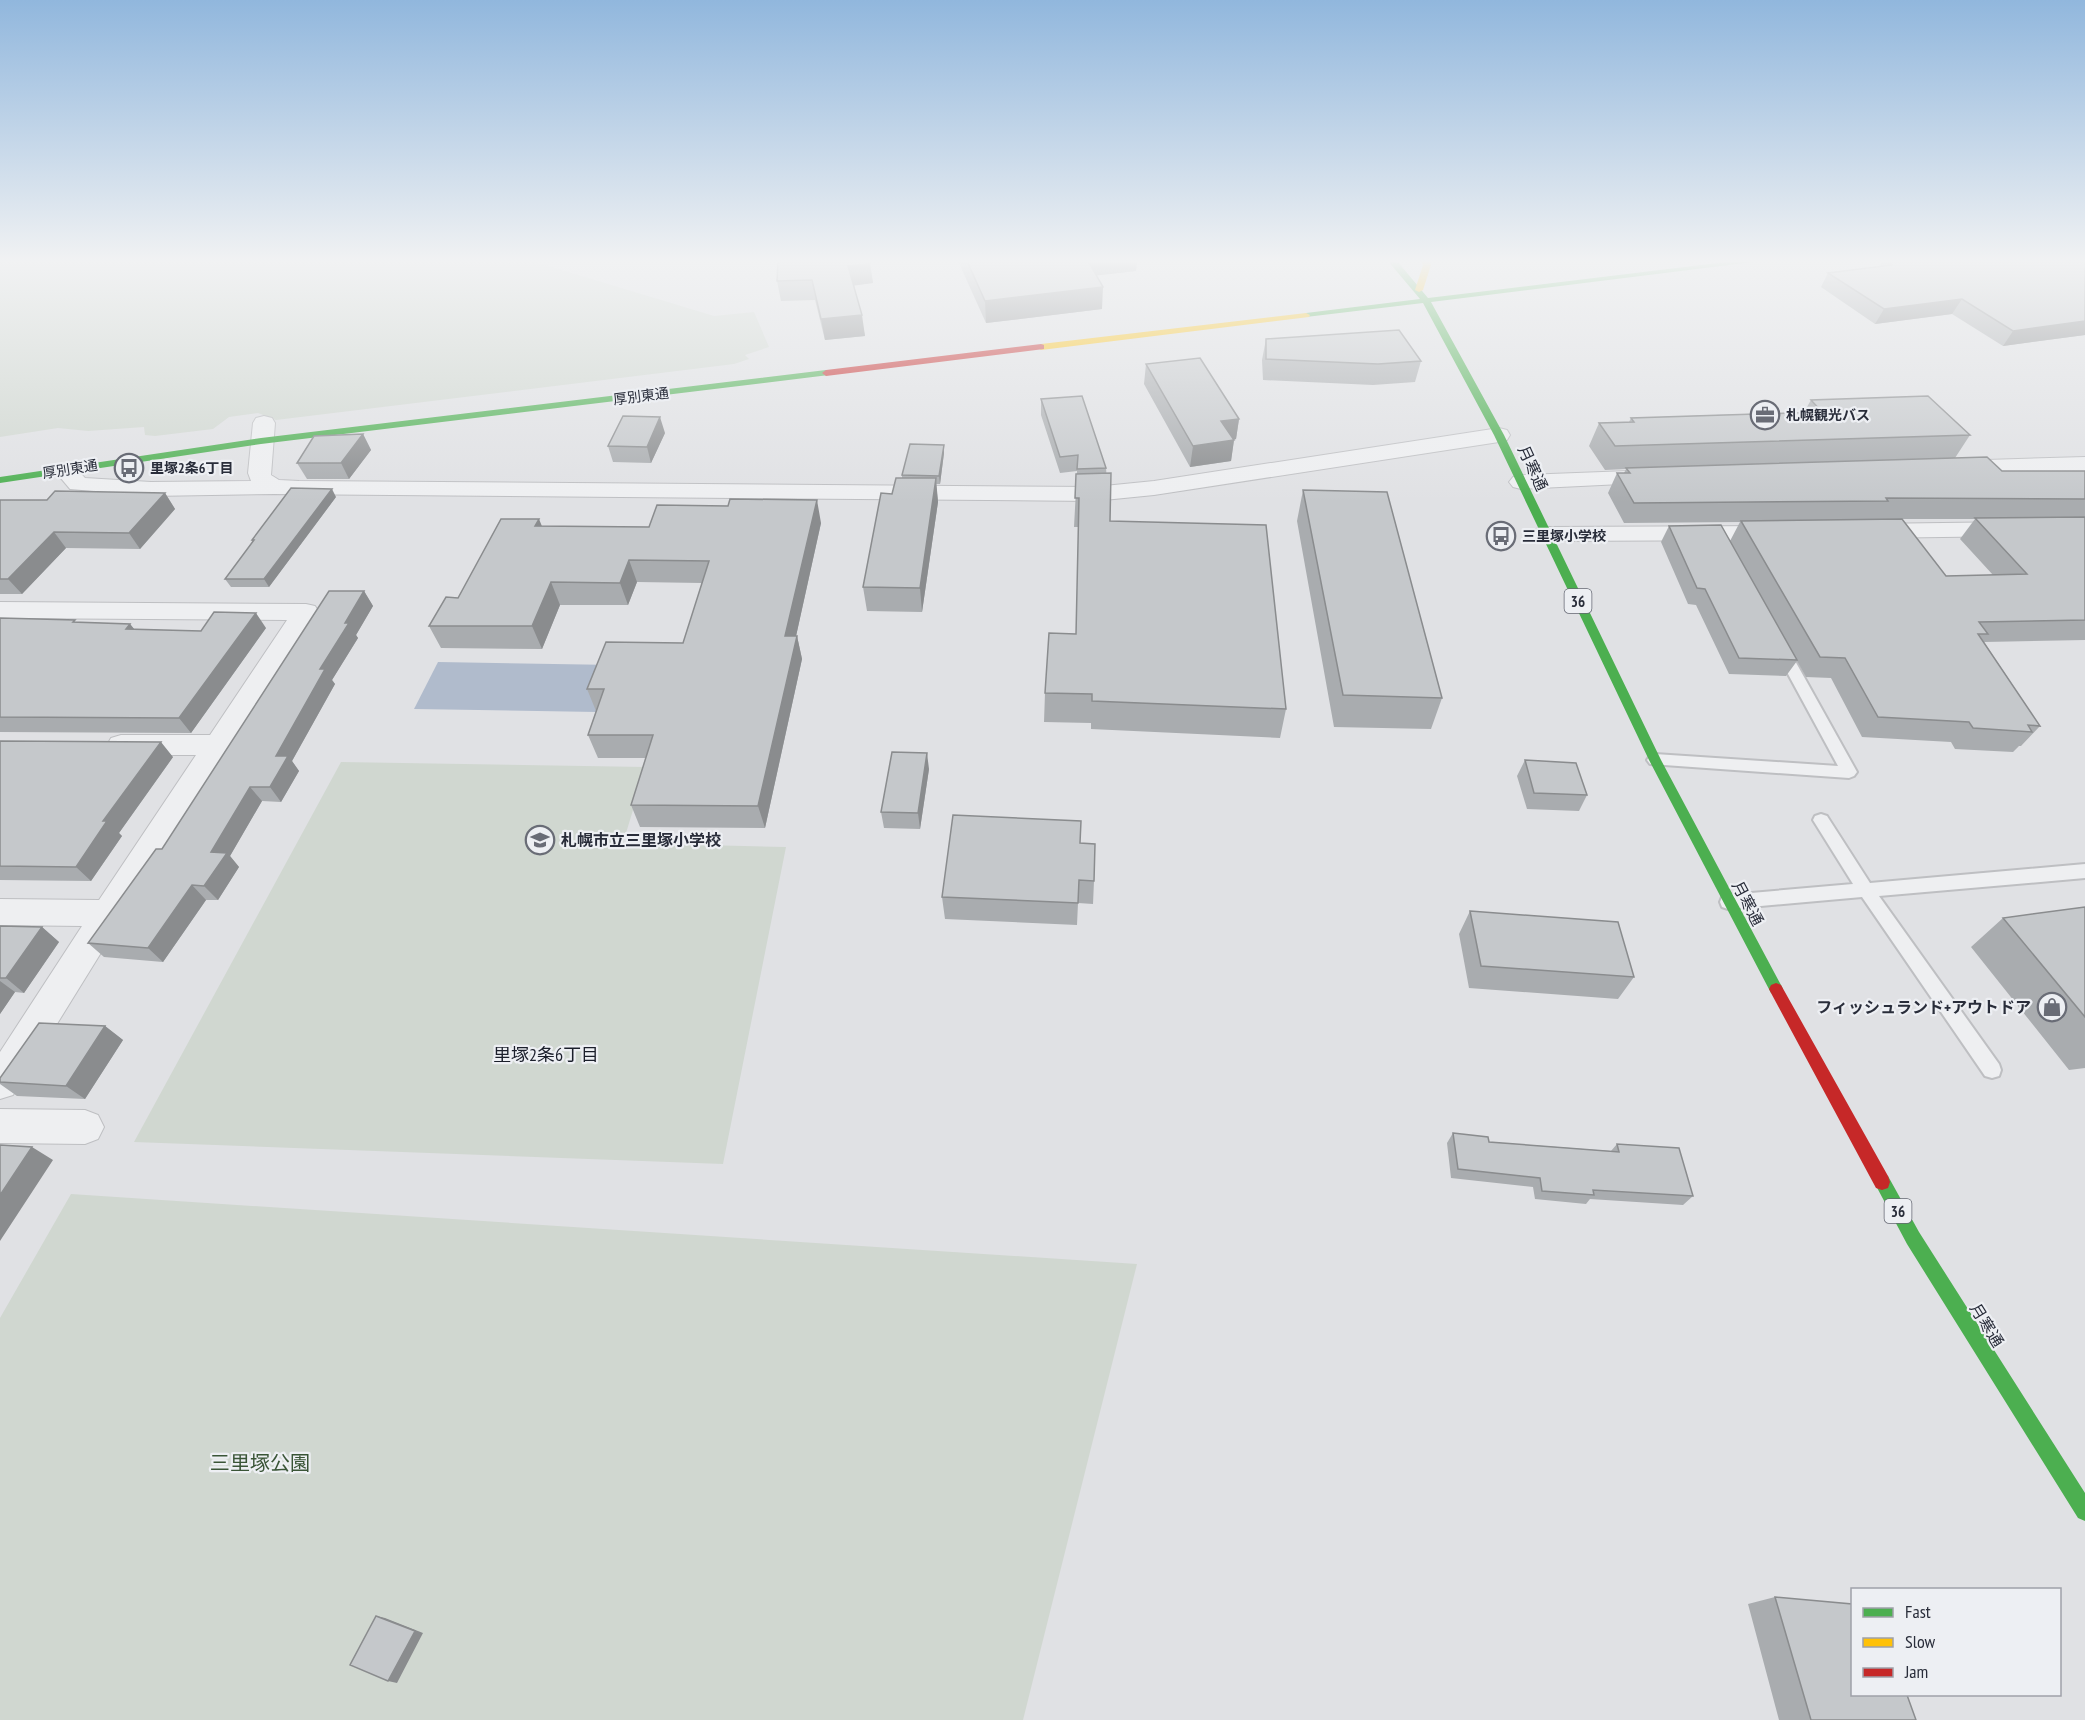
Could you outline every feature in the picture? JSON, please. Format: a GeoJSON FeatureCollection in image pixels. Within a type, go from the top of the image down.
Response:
{"type":"FeatureCollection","features":[{"type":"Feature","properties":{"kind":"main road","name":"厚別東通"},"geometry":{"type":"LineString","coordinates":[[0,480],[65,470],[263,428],[1025,341]]}},
{"type":"Feature","properties":{"kind":"main road","name":"月寒通"},"geometry":{"type":"LineString","coordinates":[[1447,341],[1499,435],[1655,760],[1728,902],[1913,1238],[2085,1511]]}},
{"type":"Feature","properties":{"kind":"street"},"geometry":{"type":"LineString","coordinates":[[263,428],[259,473],[261,479],[274,487]]}},
{"type":"Feature","properties":{"kind":"street"},"geometry":{"type":"LineString","coordinates":[[65,470],[78,484],[110,488],[274,487],[1094,494],[1154,488],[1499,435]]}},
{"type":"Feature","properties":{"kind":"street"},"geometry":{"type":"LineString","coordinates":[[1933,469],[2075,464],[2085,485]]}},
{"type":"Feature","properties":{"kind":"street"},"geometry":{"type":"LineString","coordinates":[[1521,482],[1681,476]]}},
{"type":"Feature","properties":{"kind":"street"},"geometry":{"type":"LineString","coordinates":[[1853,532],[2085,528]]}},
{"type":"Feature","properties":{"kind":"street"},"geometry":{"type":"LineString","coordinates":[[1545,534],[1720,539],[1796,532]]}},
{"type":"Feature","properties":{"kind":"street"},"geometry":{"type":"LineString","coordinates":[[0,610],[306,612],[108,913],[0,1083]]}},
{"type":"Feature","properties":{"kind":"street"},"geometry":{"type":"LineString","coordinates":[[92,744],[218,745]]}},
{"type":"Feature","properties":{"kind":"street"},"geometry":{"type":"LineString","coordinates":[[0,912],[108,913]]}},
{"type":"Feature","properties":{"kind":"street"},"geometry":{"type":"LineString","coordinates":[[0,1126],[85,1127]]}},
{"type":"Feature","properties":{"kind":"lane"},"geometry":{"type":"LineString","coordinates":[[1655,760],[1849,772],[1775,637]]}},
{"type":"Feature","properties":{"kind":"lane"},"geometry":{"type":"LineString","coordinates":[[1821,820],[1866,890],[1992,1070]]}},
{"type":"Feature","properties":{"kind":"lane"},"geometry":{"type":"LineString","coordinates":[[1728,902],[2085,870]]}},
{"type":"Feature","properties":{"kind":"green space"},"geometry":{"type":"Polygon","coordinates":[[[0,341],[767,341],[769,347],[745,355],[749,359],[734,364],[276,420],[258,413],[229,417],[213,429],[155,436],[145,435],[144,427],[88,431],[58,428],[0,437],[0,341]]]}},
{"type":"Feature","properties":{"kind":"green space"},"geometry":{"type":"Polygon","coordinates":[[[341,762],[646,767],[623,843],[786,847],[723,1164],[134,1142],[341,762]]]}},
{"type":"Feature","properties":{"kind":"green space","name":"三里塚公園"},"geometry":{"type":"Polygon","coordinates":[[[71,1194],[1137,1264],[1023,1720],[0,1720],[0,1318],[71,1194]]]}},
{"type":"Feature","properties":{"kind":"water"},"geometry":{"type":"Polygon","coordinates":[[[438,662],[615,665],[597,712],[414,709],[438,662]]]}},
{"type":"Feature","properties":{"kind":"building"},"geometry":{"type":"Polygon","coordinates":[[[1266,341],[1407,341],[1421,361],[1378,364],[1266,359],[1266,341]]]}},
{"type":"Feature","properties":{"kind":"building"},"geometry":{"type":"Polygon","coordinates":[[[1200,358],[1239,419],[1221,421],[1234,440],[1193,446],[1146,364],[1200,358]]]}},
{"type":"Feature","properties":{"kind":"building"},"geometry":{"type":"Polygon","coordinates":[[[1082,396],[1106,468],[1077,469],[1078,455],[1060,457],[1041,399],[1082,396]]]}},
{"type":"Feature","properties":{"kind":"building"},"geometry":{"type":"Polygon","coordinates":[[[1928,396],[1970,435],[1615,446],[1599,423],[1634,422],[1631,418],[1822,412],[1811,400],[1928,396]]]}},
{"type":"Feature","properties":{"kind":"building"},"geometry":{"type":"Polygon","coordinates":[[[623,416],[660,417],[647,447],[608,446],[623,416]]]}},
{"type":"Feature","properties":{"kind":"building"},"geometry":{"type":"Polygon","coordinates":[[[363,434],[341,463],[297,463],[314,436],[363,434]]]}},
{"type":"Feature","properties":{"kind":"building"},"geometry":{"type":"Polygon","coordinates":[[[910,444],[944,445],[939,476],[902,475],[910,444]]]}},
{"type":"Feature","properties":{"kind":"building"},"geometry":{"type":"Polygon","coordinates":[[[1987,457],[2002,471],[2085,471],[2085,499],[1886,498],[1888,501],[1634,503],[1617,473],[1630,473],[1626,468],[1987,457]]]}},
{"type":"Feature","properties":{"kind":"building"},"geometry":{"type":"Polygon","coordinates":[[[1111,473],[1110,521],[1266,525],[1286,709],[1092,701],[1092,694],[1045,693],[1049,633],[1076,634],[1079,498],[1075,498],[1076,474],[1111,473]]]}},
{"type":"Feature","properties":{"kind":"building"},"geometry":{"type":"Polygon","coordinates":[[[896,478],[936,478],[920,588],[863,587],[881,493],[892,494],[896,478]]]}},
{"type":"Feature","properties":{"kind":"building"},"geometry":{"type":"Polygon","coordinates":[[[291,488],[332,489],[264,579],[225,579],[254,540],[252,540],[291,488]]]}},
{"type":"Feature","properties":{"kind":"building"},"geometry":{"type":"Polygon","coordinates":[[[1303,490],[1387,492],[1442,698],[1343,695],[1303,490]]]}},
{"type":"Feature","properties":{"kind":"building"},"geometry":{"type":"Polygon","coordinates":[[[55,491],[165,493],[129,533],[54,532],[8,579],[0,579],[0,500],[47,500],[55,491]]]}},
{"type":"Feature","properties":{"kind":"building"},"geometry":{"type":"Polygon","coordinates":[[[730,499],[817,500],[785,636],[797,636],[758,806],[631,805],[653,735],[588,735],[604,689],[587,689],[606,642],[683,643],[709,561],[629,560],[620,583],[551,582],[532,626],[429,626],[446,597],[458,598],[501,519],[539,519],[535,526],[649,527],[657,505],[728,506],[730,499]]]}},
{"type":"Feature","properties":{"kind":"building"},"geometry":{"type":"Polygon","coordinates":[[[2085,517],[2085,620],[1979,622],[1988,634],[1978,634],[2040,726],[2028,725],[2032,732],[1973,728],[1969,722],[1878,717],[1845,658],[1820,657],[1741,521],[1902,519],[1946,576],[2027,574],[1975,518],[2085,517]]]}},
{"type":"Feature","properties":{"kind":"building"},"geometry":{"type":"Polygon","coordinates":[[[1721,525],[1797,660],[1739,658],[1705,589],[1697,588],[1669,526],[1721,525]]]}},
{"type":"Feature","properties":{"kind":"building"},"geometry":{"type":"Polygon","coordinates":[[[329,591],[364,591],[345,623],[349,623],[320,669],[325,669],[276,756],[288,756],[270,787],[250,787],[211,852],[227,853],[204,886],[192,885],[148,948],[88,943],[156,849],[162,849],[329,591]]]}},
{"type":"Feature","properties":{"kind":"building"},"geometry":{"type":"Polygon","coordinates":[[[214,612],[256,613],[179,718],[0,717],[0,618],[130,624],[126,629],[201,631],[214,612]]]}},
{"type":"Feature","properties":{"kind":"building"},"geometry":{"type":"Polygon","coordinates":[[[0,741],[161,742],[103,821],[107,821],[76,867],[0,866],[0,741]]]}},
{"type":"Feature","properties":{"kind":"building"},"geometry":{"type":"Polygon","coordinates":[[[892,752],[927,753],[918,813],[881,812],[892,752]]]}},
{"type":"Feature","properties":{"kind":"building"},"geometry":{"type":"Polygon","coordinates":[[[1525,760],[1576,763],[1587,795],[1534,793],[1525,760]]]}},
{"type":"Feature","properties":{"kind":"building"},"geometry":{"type":"Polygon","coordinates":[[[953,815],[1081,821],[1080,843],[1095,844],[1094,881],[1079,880],[1078,903],[942,897],[953,815]]]}},
{"type":"Feature","properties":{"kind":"building"},"geometry":{"type":"Polygon","coordinates":[[[2085,907],[2085,1017],[2003,918],[2085,907]]]}},
{"type":"Feature","properties":{"kind":"building"},"geometry":{"type":"Polygon","coordinates":[[[1470,911],[1618,922],[1634,977],[1481,966],[1470,911]]]}},
{"type":"Feature","properties":{"kind":"building"},"geometry":{"type":"Polygon","coordinates":[[[0,926],[42,927],[6,978],[0,978],[0,926]]]}},
{"type":"Feature","properties":{"kind":"building"},"geometry":{"type":"Polygon","coordinates":[[[39,1023],[105,1026],[66,1086],[0,1082],[0,1078],[39,1023]]]}},
{"type":"Feature","properties":{"kind":"building"},"geometry":{"type":"Polygon","coordinates":[[[1453,1133],[1488,1137],[1489,1142],[1619,1152],[1617,1144],[1679,1148],[1693,1196],[1593,1190],[1594,1195],[1542,1191],[1540,1178],[1458,1169],[1453,1133]]]}},
{"type":"Feature","properties":{"kind":"building"},"geometry":{"type":"Polygon","coordinates":[[[0,1145],[32,1147],[0,1195],[0,1145]]]}},
{"type":"Feature","properties":{"kind":"building"},"geometry":{"type":"Polygon","coordinates":[[[1775,1597],[1851,1604],[1851,1696],[1907,1696],[1916,1720],[1811,1720],[1775,1597]]]}},
{"type":"Feature","properties":{"kind":"building"},"geometry":{"type":"Polygon","coordinates":[[[376,1616],[415,1631],[388,1681],[350,1665],[376,1616]]]}},
{"type":"Feature","properties":{"kind":"traffic: fast"},"geometry":{"type":"LineString","coordinates":[[1448,341],[1499,435],[1655,760],[1776,989]]}},
{"type":"Feature","properties":{"kind":"traffic: fast"},"geometry":{"type":"LineString","coordinates":[[0,480],[261,441],[826,373]]}},
{"type":"Feature","properties":{"kind":"traffic: fast"},"geometry":{"type":"LineString","coordinates":[[1882,1182],[1913,1238],[2085,1511]]}},
{"type":"Feature","properties":{"kind":"traffic: slow"},"geometry":{"type":"LineString","coordinates":[[1041,347],[1088,341]]}},
{"type":"Feature","properties":{"kind":"traffic: jam"},"geometry":{"type":"LineString","coordinates":[[826,373],[1041,347]]}},
{"type":"Feature","properties":{"kind":"traffic: jam"},"geometry":{"type":"LineString","coordinates":[[1776,989],[1882,1182]]}},
{"type":"Feature","properties":{"kind":"place","name":"札幌観光バス"},"geometry":{"type":"Point","coordinates":[1765,415]}},
{"type":"Feature","properties":{"kind":"place","name":"里塚2条6丁目"},"geometry":{"type":"Point","coordinates":[129,468]}},
{"type":"Feature","properties":{"kind":"place","name":"三里塚小学校"},"geometry":{"type":"Point","coordinates":[1501,536]}},
{"type":"Feature","properties":{"kind":"place","name":"札幌市立三里塚小学校"},"geometry":{"type":"Point","coordinates":[540,840]}},
{"type":"Feature","properties":{"kind":"place","name":"フィッシュランド+アウトドア"},"geometry":{"type":"Point","coordinates":[2052,1007]}},
{"type":"Feature","properties":{"kind":"district","name":"里塚2条6丁目"},"geometry":{"type":"Point","coordinates":[546,1054]}}]}
